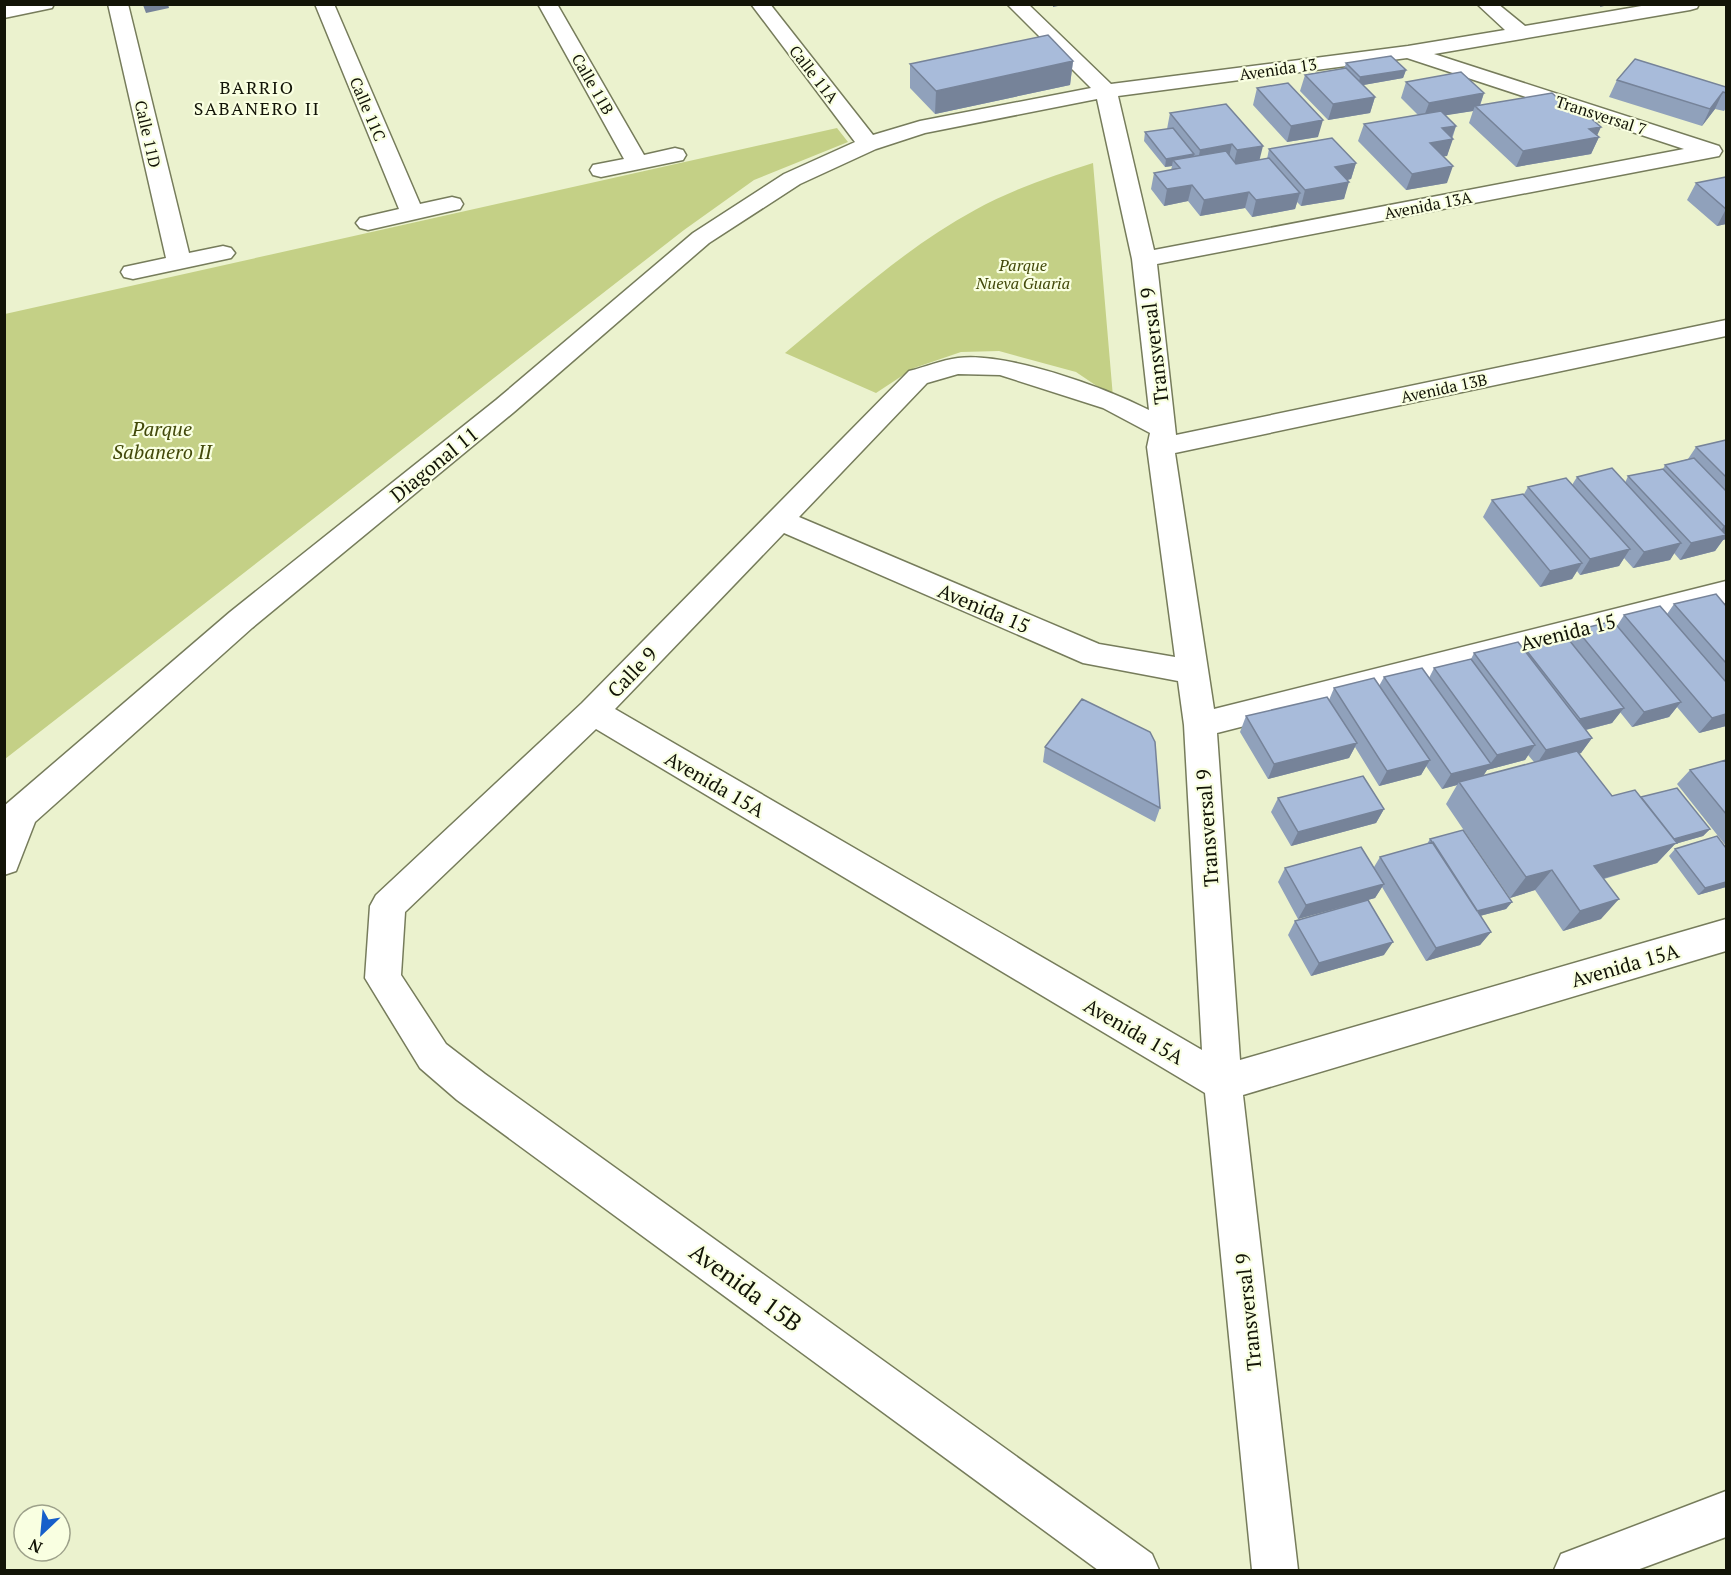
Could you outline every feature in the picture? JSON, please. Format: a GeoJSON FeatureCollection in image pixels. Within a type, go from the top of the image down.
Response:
{"type":"FeatureCollection","features":[{"type":"Feature","properties":{"kind":"street"},"geometry":{"type":"LineString","coordinates":[[4,12],[45,4]]}},
{"type":"Feature","properties":{"kind":"street","name":"Calle 11D"},"geometry":{"type":"LineString","coordinates":[[118,4],[179,263]]}},
{"type":"Feature","properties":{"kind":"street","name":"Calle 11C"},"geometry":{"type":"LineString","coordinates":[[324,4],[412,213]]}},
{"type":"Feature","properties":{"kind":"street","name":"Calle 11B"},"geometry":{"type":"LineString","coordinates":[[547,4],[638,163]]}},
{"type":"Feature","properties":{"kind":"street","name":"Calle 11A"},"geometry":{"type":"LineString","coordinates":[[760,4],[868,144]]}},
{"type":"Feature","properties":{"kind":"street"},"geometry":{"type":"LineString","coordinates":[[1016,4],[1106,92]]}},
{"type":"Feature","properties":{"kind":"street"},"geometry":{"type":"LineString","coordinates":[[1486,4],[1522,34]]}},
{"type":"Feature","properties":{"kind":"street","name":"Avenida 13"},"geometry":{"type":"LineString","coordinates":[[868,144],[920,127],[1106,92],[1408,52],[1690,4]]}},
{"type":"Feature","properties":{"kind":"street","name":"Transversal 7"},"geometry":{"type":"LineString","coordinates":[[1408,52],[1719,153]]}},
{"type":"Feature","properties":{"kind":"street","name":"Transversal 9"},"geometry":{"type":"LineString","coordinates":[[1106,92],[1144,259],[1163,438],[1200,725],[1224,1083],[1275,1570]]}},
{"type":"Feature","properties":{"kind":"street","name":"Diagonal 11"},"geometry":{"type":"LineString","coordinates":[[13,817],[241,620],[505,406],[701,238],[792,178],[868,144]]}},
{"type":"Feature","properties":{"kind":"street","name":"Avenida 13A"},"geometry":{"type":"LineString","coordinates":[[1144,259],[1719,153]]}},
{"type":"Feature","properties":{"kind":"street"},"geometry":{"type":"LineString","coordinates":[[601,170],[675,155]]}},
{"type":"Feature","properties":{"kind":"street"},"geometry":{"type":"LineString","coordinates":[[368,223],[452,204]]}},
{"type":"Feature","properties":{"kind":"street"},"geometry":{"type":"LineString","coordinates":[[133,272],[223,253]]}},
{"type":"Feature","properties":{"kind":"street","name":"Avenida 13B"},"geometry":{"type":"LineString","coordinates":[[1163,438],[1726,328]]}},
{"type":"Feature","properties":{"kind":"street","name":"Calle 9"},"geometry":{"type":"LineString","coordinates":[[383,978],[388,906],[593,712],[918,377],[958,366],[1002,367],[1112,402],[1163,438]]}},
{"type":"Feature","properties":{"kind":"street","name":"Avenida 15"},"geometry":{"type":"LineString","coordinates":[[781,520],[1094,655],[1193,672]]}},
{"type":"Feature","properties":{"kind":"street","name":"Avenida 15"},"geometry":{"type":"LineString","coordinates":[[1200,725],[1726,593]]}},
{"type":"Feature","properties":{"kind":"street","name":"Avenida 15A"},"geometry":{"type":"LineString","coordinates":[[593,712],[1224,1083],[1726,935]]}},
{"type":"Feature","properties":{"kind":"street"},"geometry":{"type":"LineString","coordinates":[[4,861],[13,817]]}},
{"type":"Feature","properties":{"kind":"street","name":"Avenida 15B"},"geometry":{"type":"LineString","coordinates":[[383,978],[433,1056],[471,1087],[1136,1570]]}},
{"type":"Feature","properties":{"kind":"street"},"geometry":{"type":"LineString","coordinates":[[1577,1570],[1726,1514]]}},
{"type":"Feature","properties":{"kind":"green space","name":"Parque Sabanero II"},"geometry":{"type":"Polygon","coordinates":[[[837,128],[848,142],[754,180],[684,230],[5,759],[5,314],[837,128]]]}},
{"type":"Feature","properties":{"kind":"green space","name":"Parque Nueva Guaria"},"geometry":{"type":"Polygon","coordinates":[[[1093,163],[1113,397],[1076,372],[999,351],[961,352],[914,368],[876,393],[785,353],[900,259],[949,225],[1004,196],[1093,163]]]}},
{"type":"Feature","properties":{"kind":"building"},"geometry":{"type":"Polygon","coordinates":[[[1048,35],[1073,61],[936,91],[910,64],[1048,35]]]}},
{"type":"Feature","properties":{"kind":"building"},"geometry":{"type":"Polygon","coordinates":[[[1391,56],[1406,70],[1360,77],[1346,63],[1391,56]]]}},
{"type":"Feature","properties":{"kind":"building"},"geometry":{"type":"Polygon","coordinates":[[[1635,59],[1726,87],[1726,93],[1723,92],[1710,109],[1617,80],[1635,59]]]}},
{"type":"Feature","properties":{"kind":"building"},"geometry":{"type":"Polygon","coordinates":[[[1346,68],[1375,97],[1333,104],[1305,75],[1346,68]]]}},
{"type":"Feature","properties":{"kind":"building"},"geometry":{"type":"Polygon","coordinates":[[[1461,72],[1484,93],[1429,103],[1406,82],[1461,72]]]}},
{"type":"Feature","properties":{"kind":"building"},"geometry":{"type":"Polygon","coordinates":[[[1288,83],[1323,120],[1291,126],[1257,88],[1288,83]]]}},
{"type":"Feature","properties":{"kind":"building"},"geometry":{"type":"Polygon","coordinates":[[[1552,93],[1572,111],[1580,109],[1601,127],[1589,129],[1599,137],[1523,151],[1475,106],[1552,93]]]}},
{"type":"Feature","properties":{"kind":"building"},"geometry":{"type":"Polygon","coordinates":[[[1226,104],[1263,146],[1237,150],[1232,144],[1200,150],[1170,113],[1226,104]]]}},
{"type":"Feature","properties":{"kind":"building"},"geometry":{"type":"Polygon","coordinates":[[[1441,111],[1456,126],[1442,128],[1453,139],[1430,143],[1453,166],[1412,174],[1364,124],[1441,111]]]}},
{"type":"Feature","properties":{"kind":"building"},"geometry":{"type":"Polygon","coordinates":[[[1173,128],[1194,154],[1166,159],[1145,132],[1173,128]]]}},
{"type":"Feature","properties":{"kind":"building"},"geometry":{"type":"Polygon","coordinates":[[[1332,138],[1356,163],[1335,167],[1349,182],[1305,190],[1269,149],[1332,138]]]}},
{"type":"Feature","properties":{"kind":"building"},"geometry":{"type":"Polygon","coordinates":[[[1226,151],[1236,164],[1269,158],[1300,193],[1256,200],[1249,192],[1204,200],[1192,185],[1167,189],[1154,173],[1180,168],[1173,160],[1226,151]]]}},
{"type":"Feature","properties":{"kind":"building"},"geometry":{"type":"Polygon","coordinates":[[[1726,177],[1726,209],[1696,183],[1726,177]]]}},
{"type":"Feature","properties":{"kind":"building"},"geometry":{"type":"Polygon","coordinates":[[[1726,440],[1726,477],[1696,447],[1726,440]]]}},
{"type":"Feature","properties":{"kind":"building"},"geometry":{"type":"Polygon","coordinates":[[[1694,458],[1726,491],[1726,526],[1665,465],[1694,458]]]}},
{"type":"Feature","properties":{"kind":"building"},"geometry":{"type":"Polygon","coordinates":[[[1612,468],[1681,543],[1644,552],[1577,477],[1612,468]]]}},
{"type":"Feature","properties":{"kind":"building"},"geometry":{"type":"Polygon","coordinates":[[[1663,469],[1726,535],[1691,543],[1628,476],[1663,469]]]}},
{"type":"Feature","properties":{"kind":"building"},"geometry":{"type":"Polygon","coordinates":[[[1566,478],[1630,549],[1590,559],[1528,487],[1566,478]]]}},
{"type":"Feature","properties":{"kind":"building"},"geometry":{"type":"Polygon","coordinates":[[[1523,494],[1582,563],[1550,571],[1492,500],[1523,494]]]}},
{"type":"Feature","properties":{"kind":"building"},"geometry":{"type":"Polygon","coordinates":[[[1716,594],[1726,606],[1726,663],[1674,604],[1716,594]]]}},
{"type":"Feature","properties":{"kind":"building"},"geometry":{"type":"Polygon","coordinates":[[[1660,606],[1726,682],[1726,714],[1712,718],[1624,615],[1660,606]]]}},
{"type":"Feature","properties":{"kind":"building"},"geometry":{"type":"Polygon","coordinates":[[[1613,621],[1681,702],[1644,712],[1577,630],[1613,621]]]}},
{"type":"Feature","properties":{"kind":"building"},"geometry":{"type":"Polygon","coordinates":[[[1565,635],[1624,708],[1580,719],[1523,646],[1565,635]]]}},
{"type":"Feature","properties":{"kind":"building"},"geometry":{"type":"Polygon","coordinates":[[[1518,642],[1592,738],[1546,750],[1474,653],[1518,642]]]}},
{"type":"Feature","properties":{"kind":"building"},"geometry":{"type":"Polygon","coordinates":[[[1471,659],[1535,745],[1497,755],[1434,668],[1471,659]]]}},
{"type":"Feature","properties":{"kind":"building"},"geometry":{"type":"Polygon","coordinates":[[[1422,668],[1491,764],[1451,774],[1384,677],[1422,668]]]}},
{"type":"Feature","properties":{"kind":"building"},"geometry":{"type":"Polygon","coordinates":[[[1374,678],[1430,760],[1387,771],[1334,688],[1374,678]]]}},
{"type":"Feature","properties":{"kind":"building"},"geometry":{"type":"Polygon","coordinates":[[[1327,697],[1357,743],[1274,764],[1246,716],[1327,697]]]}},
{"type":"Feature","properties":{"kind":"building"},"geometry":{"type":"Polygon","coordinates":[[[1082,699],[1150,732],[1155,742],[1160,808],[1045,747],[1082,699]]]}},
{"type":"Feature","properties":{"kind":"building"},"geometry":{"type":"Polygon","coordinates":[[[1577,751],[1612,796],[1635,790],[1677,843],[1594,866],[1619,899],[1580,911],[1552,870],[1526,877],[1459,782],[1577,751]]]}},
{"type":"Feature","properties":{"kind":"building"},"geometry":{"type":"Polygon","coordinates":[[[1726,760],[1726,814],[1690,770],[1726,760]]]}},
{"type":"Feature","properties":{"kind":"building"},"geometry":{"type":"Polygon","coordinates":[[[1363,776],[1384,809],[1298,832],[1278,798],[1363,776]]]}},
{"type":"Feature","properties":{"kind":"building"},"geometry":{"type":"Polygon","coordinates":[[[1677,788],[1710,829],[1674,839],[1641,797],[1677,788]]]}},
{"type":"Feature","properties":{"kind":"building"},"geometry":{"type":"Polygon","coordinates":[[[1463,830],[1512,902],[1477,911],[1430,839],[1463,830]]]}},
{"type":"Feature","properties":{"kind":"building"},"geometry":{"type":"Polygon","coordinates":[[[1717,836],[1726,848],[1726,882],[1705,888],[1675,849],[1717,836]]]}},
{"type":"Feature","properties":{"kind":"building"},"geometry":{"type":"Polygon","coordinates":[[[1433,842],[1491,932],[1436,948],[1380,857],[1433,842]]]}},
{"type":"Feature","properties":{"kind":"building"},"geometry":{"type":"Polygon","coordinates":[[[1361,847],[1384,884],[1306,905],[1285,868],[1361,847]]]}},
{"type":"Feature","properties":{"kind":"building"},"geometry":{"type":"Polygon","coordinates":[[[1368,900],[1393,942],[1319,963],[1295,921],[1368,900]]]}},
{"type":"Feature","properties":{"kind":"district","name":"BARRIO SABANERO II"},"geometry":{"type":"Point","coordinates":[257,97]}}]}
